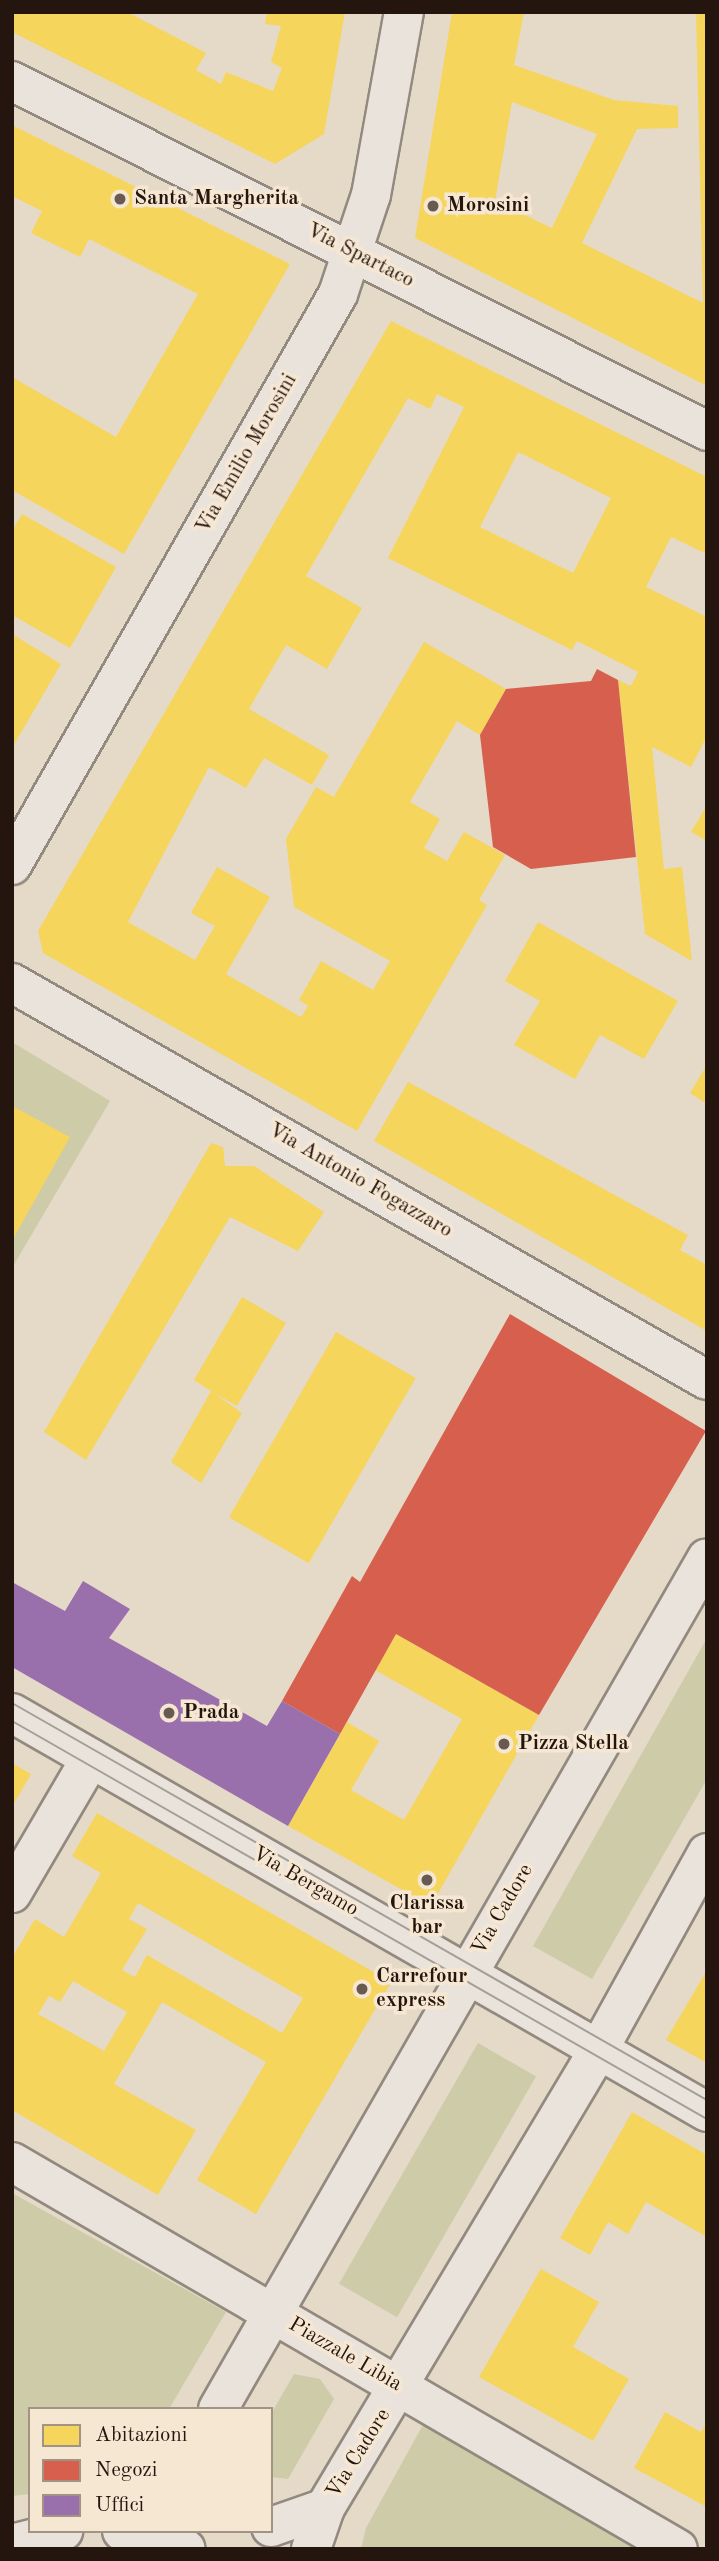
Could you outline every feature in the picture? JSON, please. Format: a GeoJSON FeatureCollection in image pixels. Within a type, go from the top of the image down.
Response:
{"type":"FeatureCollection","features":[{"type":"Feature","properties":{"kind":"street","name":"Via Emilio Morosini"},"geometry":{"type":"LineString","coordinates":[[12,865],[338,294],[371,195],[404,12]]}},
{"type":"Feature","properties":{"kind":"street","name":"Via Spartaco"},"geometry":{"type":"LineString","coordinates":[[12,81],[707,431]]}},
{"type":"Feature","properties":{"kind":"street","name":"Via Antonio Fogazzaro"},"geometry":{"type":"LineString","coordinates":[[12,983],[707,1380]]}},
{"type":"Feature","properties":{"kind":"street","name":"Via Cadore"},"geometry":{"type":"LineString","coordinates":[[219,2407],[275,2314],[465,1974],[707,1558]]}},
{"type":"Feature","properties":{"kind":"street","name":"Via Bergamo"},"geometry":{"type":"LineString","coordinates":[[12,1713],[707,2112]]}},
{"type":"Feature","properties":{"kind":"street"},"geometry":{"type":"LineString","coordinates":[[12,1893],[91,1758]]}},
{"type":"Feature","properties":{"kind":"street","name":"Via Cadore"},"geometry":{"type":"LineString","coordinates":[[325,2508],[400,2388],[597,2051],[707,1853]]}},
{"type":"Feature","properties":{"kind":"street","name":"Piazzale Libia"},"geometry":{"type":"LineString","coordinates":[[12,2162],[678,2549]]}},
{"type":"Feature","properties":{"kind":"street"},"geometry":{"type":"LineString","coordinates":[[273,2526],[325,2508]]}},
{"type":"Feature","properties":{"kind":"street"},"geometry":{"type":"LineString","coordinates":[[311,2549],[325,2508]]}},
{"type":"Feature","properties":{"kind":"street"},"geometry":{"type":"LineString","coordinates":[[12,2544],[55,2533]]}},
{"type":"Feature","properties":{"kind":"street"},"geometry":{"type":"LineString","coordinates":[[129,2533],[186,2549]]}},
{"type":"Feature","properties":{"kind":"shaded area"},"geometry":{"type":"Polygon","coordinates":[[[12,1042],[110,1101],[12,1268],[12,1042]]]}},
{"type":"Feature","properties":{"kind":"shaded area"},"geometry":{"type":"Polygon","coordinates":[[[707,1638],[707,1779],[592,1979],[533,1946],[707,1638]]]}},
{"type":"Feature","properties":{"kind":"shaded area"},"geometry":{"type":"Polygon","coordinates":[[[478,2043],[536,2076],[397,2317],[339,2284],[478,2043]]]}},
{"type":"Feature","properties":{"kind":"shaded area"},"geometry":{"type":"Polygon","coordinates":[[[12,2193],[226,2312],[170,2407],[28,2407],[28,2494],[12,2496],[12,2193]]]}},
{"type":"Feature","properties":{"kind":"shaded area"},"geometry":{"type":"Polygon","coordinates":[[[294,2374],[320,2379],[334,2399],[288,2479],[273,2477],[273,2411],[294,2374]]]}},
{"type":"Feature","properties":{"kind":"shaded area"},"geometry":{"type":"Polygon","coordinates":[[[424,2423],[646,2549],[361,2549],[366,2528],[424,2423]]]}},
{"type":"Feature","properties":{"kind":"building: Abitazioni"},"geometry":{"type":"Polygon","coordinates":[[[12,12],[127,12],[206,53],[196,70],[221,84],[226,72],[273,91],[282,68],[271,62],[281,26],[265,24],[267,12],[345,12],[324,134],[275,164],[12,32],[12,12]]]}},
{"type":"Feature","properties":{"kind":"building: Abitazioni"},"geometry":{"type":"Polygon","coordinates":[[[452,12],[524,12],[514,65],[614,100],[678,106],[678,128],[637,129],[582,243],[703,303],[696,12],[707,12],[707,386],[415,238],[452,12]],[[512,102],[495,201],[552,228],[597,134],[512,102]]]}},
{"type":"Feature","properties":{"kind":"building: Abitazioni"},"geometry":{"type":"Polygon","coordinates":[[[12,125],[290,264],[124,554],[12,490],[12,377],[116,437],[198,294],[89,239],[80,257],[31,233],[42,211],[12,196],[12,125]]]}},
{"type":"Feature","properties":{"kind":"building: Abitazioni"},"geometry":{"type":"Polygon","coordinates":[[[391,321],[707,477],[707,554],[671,537],[646,587],[707,617],[707,736],[691,767],[652,747],[664,869],[682,867],[692,961],[645,934],[618,680],[631,686],[638,672],[577,641],[572,650],[388,558],[464,407],[437,394],[430,409],[408,398],[306,576],[362,608],[327,669],[286,645],[249,709],[329,755],[312,785],[264,758],[246,788],[209,767],[128,922],[195,960],[215,926],[191,913],[217,867],[270,897],[226,974],[301,1017],[308,1006],[299,1000],[321,961],[373,990],[390,961],[294,907],[286,839],[316,787],[334,797],[424,642],[506,689],[480,735],[457,721],[410,802],[440,819],[424,848],[447,861],[464,832],[505,855],[479,900],[487,905],[357,1131],[43,953],[38,931],[391,321]],[[518,452],[480,527],[573,573],[611,498],[518,452]]]}},
{"type":"Feature","properties":{"kind":"building: Abitazioni"},"geometry":{"type":"Polygon","coordinates":[[[22,514],[116,567],[70,648],[12,615],[12,531],[22,514]]]}},
{"type":"Feature","properties":{"kind":"building: Abitazioni"},"geometry":{"type":"Polygon","coordinates":[[[12,634],[61,664],[12,748],[12,634]]]}},
{"type":"Feature","properties":{"kind":"building: Abitazioni"},"geometry":{"type":"Polygon","coordinates":[[[707,805],[707,841],[691,832],[707,805]]]}},
{"type":"Feature","properties":{"kind":"building: Abitazioni"},"geometry":{"type":"Polygon","coordinates":[[[538,922],[678,1001],[644,1059],[600,1035],[575,1079],[514,1045],[540,1001],[505,981],[538,922]]]}},
{"type":"Feature","properties":{"kind":"building: Abitazioni"},"geometry":{"type":"Polygon","coordinates":[[[707,1065],[707,1104],[690,1093],[707,1065]]]}},
{"type":"Feature","properties":{"kind":"building: Abitazioni"},"geometry":{"type":"Polygon","coordinates":[[[408,1082],[688,1235],[680,1250],[707,1265],[707,1331],[374,1141],[408,1082]]]}},
{"type":"Feature","properties":{"kind":"building: Abitazioni"},"geometry":{"type":"Polygon","coordinates":[[[12,1106],[70,1137],[12,1241],[12,1106]]]}},
{"type":"Feature","properties":{"kind":"building: Abitazioni"},"geometry":{"type":"Polygon","coordinates":[[[211,1143],[223,1147],[225,1166],[254,1166],[324,1212],[298,1251],[230,1217],[86,1460],[44,1432],[211,1143]]]}},
{"type":"Feature","properties":{"kind":"building: Abitazioni"},"geometry":{"type":"Polygon","coordinates":[[[242,1297],[286,1323],[237,1406],[214,1393],[242,1413],[201,1483],[171,1462],[211,1391],[194,1380],[242,1297]]]}},
{"type":"Feature","properties":{"kind":"building: Abitazioni"},"geometry":{"type":"Polygon","coordinates":[[[336,1332],[416,1378],[309,1563],[229,1517],[336,1332]]]}},
{"type":"Feature","properties":{"kind":"building: Abitazioni"},"geometry":{"type":"Polygon","coordinates":[[[396,1634],[539,1715],[431,1906],[288,1826],[347,1722],[379,1741],[351,1790],[404,1820],[462,1719],[375,1670],[396,1634]]]}},
{"type":"Feature","properties":{"kind":"building: Abitazioni"},"geometry":{"type":"Polygon","coordinates":[[[12,1763],[31,1774],[12,1807],[12,1763]]]}},
{"type":"Feature","properties":{"kind":"building: Abitazioni"},"geometry":{"type":"Polygon","coordinates":[[[97,1813],[391,1982],[256,2214],[197,2180],[266,2062],[162,2002],[114,2084],[196,2130],[158,2195],[12,2110],[12,1958],[35,1919],[64,1937],[101,1873],[72,1856],[97,1813]],[[138,1903],[129,1919],[147,1929],[122,1970],[135,1977],[147,1955],[282,2033],[303,1998],[138,1903]],[[73,1981],[60,2002],[49,1996],[38,2014],[104,2051],[127,2012],[73,1981]]]}},
{"type":"Feature","properties":{"kind":"building: Abitazioni"},"geometry":{"type":"Polygon","coordinates":[[[707,1970],[707,2063],[666,2040],[707,1970]]]}},
{"type":"Feature","properties":{"kind":"building: Abitazioni"},"geometry":{"type":"Polygon","coordinates":[[[632,2112],[707,2155],[707,2237],[646,2202],[628,2234],[608,2222],[590,2255],[560,2238],[632,2112]]]}},
{"type":"Feature","properties":{"kind":"building: Abitazioni"},"geometry":{"type":"Polygon","coordinates":[[[541,2269],[599,2302],[573,2347],[629,2379],[593,2441],[479,2377],[541,2269]]]}},
{"type":"Feature","properties":{"kind":"building: Abitazioni"},"geometry":{"type":"Polygon","coordinates":[[[665,2412],[701,2432],[707,2422],[707,2507],[634,2468],[665,2412]]]}},
{"type":"Feature","properties":{"kind":"building: Negozi"},"geometry":{"type":"Polygon","coordinates":[[[597,669],[618,680],[636,857],[531,869],[493,847],[480,735],[506,689],[591,681],[597,669]]]}},
{"type":"Feature","properties":{"kind":"building: Negozi"},"geometry":{"type":"Polygon","coordinates":[[[510,1314],[706,1431],[539,1715],[396,1634],[340,1734],[282,1701],[352,1576],[360,1582],[510,1314]]]}},
{"type":"Feature","properties":{"kind":"building: Uffici","name":"Prada"},"geometry":{"type":"Polygon","coordinates":[[[83,1581],[130,1609],[109,1638],[267,1726],[282,1701],[340,1734],[288,1826],[12,1667],[12,1582],[65,1611],[83,1581]]]}},
{"type":"Feature","properties":{"kind":"tram line"},"geometry":{"type":"LineString","coordinates":[[12,1703],[707,2100]]}},
{"type":"Feature","properties":{"kind":"tram line"},"geometry":{"type":"LineString","coordinates":[[12,1721],[707,2119]]}},
{"type":"Feature","properties":{"kind":"place","name":"Santa Margherita"},"geometry":{"type":"Point","coordinates":[120,199]}},
{"type":"Feature","properties":{"kind":"place","name":"Morosini"},"geometry":{"type":"Point","coordinates":[433,206]}},
{"type":"Feature","properties":{"kind":"place","name":"Prada"},"geometry":{"type":"Point","coordinates":[169,1713]}},
{"type":"Feature","properties":{"kind":"place","name":"Pizza Stella"},"geometry":{"type":"Point","coordinates":[504,1744]}},
{"type":"Feature","properties":{"kind":"place","name":"Clarissa bar"},"geometry":{"type":"Point","coordinates":[427,1880]}},
{"type":"Feature","properties":{"kind":"place","name":"Carrefour express"},"geometry":{"type":"Point","coordinates":[362,1989]}}]}
